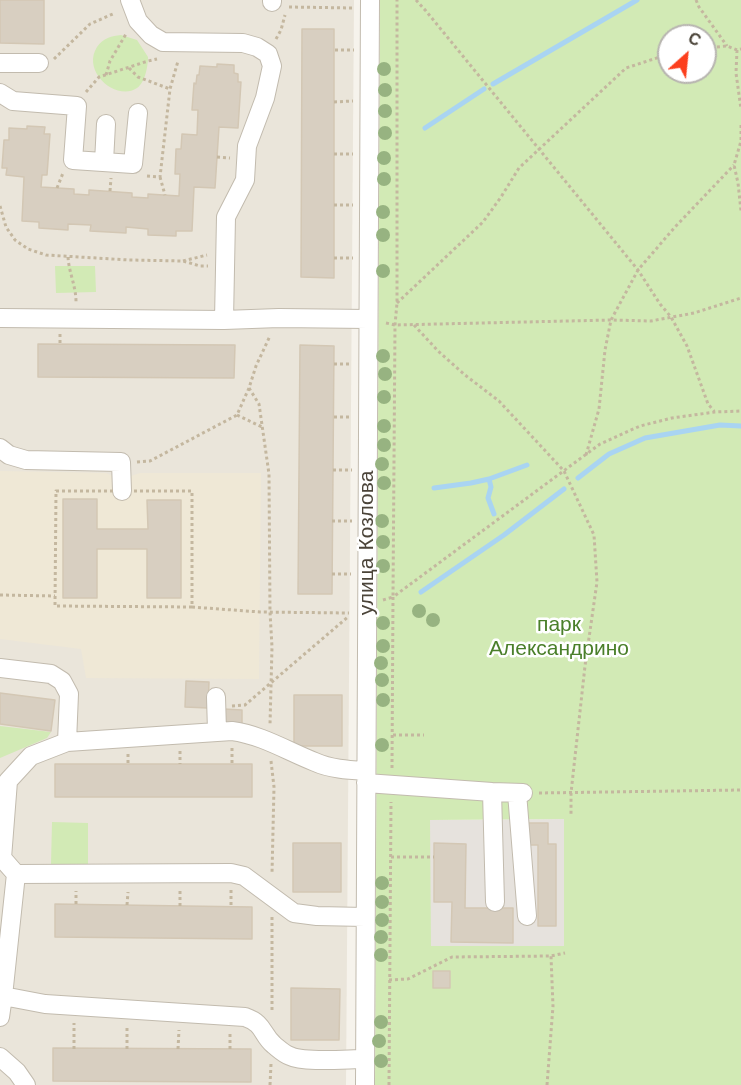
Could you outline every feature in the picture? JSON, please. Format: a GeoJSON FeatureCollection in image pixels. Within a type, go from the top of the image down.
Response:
{"type":"FeatureCollection","features":[{"type":"Feature","properties":{"kind":"street","name":"улица Козлова"},"geometry":{"type":"LineString","coordinates":[[363,4],[375,320],[366,777],[364,1085]]}},
{"type":"Feature","properties":{"kind":"street"},"geometry":{"type":"LineString","coordinates":[[125,5],[151,35],[163,42],[243,43],[257,47],[268,54],[272,66],[265,98],[247,146],[245,180],[226,217],[224,320]]}},
{"type":"Feature","properties":{"kind":"street"},"geometry":{"type":"LineString","coordinates":[[0,63],[39,63]]}},
{"type":"Feature","properties":{"kind":"street"},"geometry":{"type":"LineString","coordinates":[[0,93],[13,101],[77,106],[74,160],[108,168],[134,164],[138,113]]}},
{"type":"Feature","properties":{"kind":"street"},"geometry":{"type":"LineString","coordinates":[[106,124],[108,168]]}},
{"type":"Feature","properties":{"kind":"street"},"geometry":{"type":"LineString","coordinates":[[0,318],[375,320]]}},
{"type":"Feature","properties":{"kind":"street"},"geometry":{"type":"LineString","coordinates":[[0,448],[9,455],[26,460],[121,462],[122,491]]}},
{"type":"Feature","properties":{"kind":"street"},"geometry":{"type":"LineString","coordinates":[[0,668],[51,674],[62,681],[69,694],[67,742]]}},
{"type":"Feature","properties":{"kind":"street"},"geometry":{"type":"LineString","coordinates":[[216,702],[217,731]]}},
{"type":"Feature","properties":{"kind":"street"},"geometry":{"type":"LineString","coordinates":[[0,1017],[16,874],[2,858],[8,781],[31,756],[67,742],[232,731],[247,733],[270,741],[318,764],[352,770],[366,777],[391,778],[492,792],[520,793],[527,916]]}},
{"type":"Feature","properties":{"kind":"street"},"geometry":{"type":"LineString","coordinates":[[492,792],[495,902]]}},
{"type":"Feature","properties":{"kind":"street"},"geometry":{"type":"LineString","coordinates":[[16,874],[231,873],[244,876],[294,913],[365,917]]}},
{"type":"Feature","properties":{"kind":"street"},"geometry":{"type":"LineString","coordinates":[[3,996],[45,1004],[245,1017],[261,1026],[272,1043],[289,1056],[303,1060],[365,1059]]}},
{"type":"Feature","properties":{"kind":"street"},"geometry":{"type":"LineString","coordinates":[[0,1057],[17,1072],[26,1085]]}},
{"type":"Feature","properties":{"kind":"path"},"geometry":{"type":"LineString","coordinates":[[389,1085],[397,303],[397,0]]}},
{"type":"Feature","properties":{"kind":"path"},"geometry":{"type":"LineString","coordinates":[[416,0],[638,270],[671,317],[687,346],[708,404],[715,412]]}},
{"type":"Feature","properties":{"kind":"path"},"geometry":{"type":"LineString","coordinates":[[696,0],[727,46]]}},
{"type":"Feature","properties":{"kind":"path"},"geometry":{"type":"LineString","coordinates":[[277,4],[278,7],[363,4]]}},
{"type":"Feature","properties":{"kind":"path"},"geometry":{"type":"LineString","coordinates":[[273,44],[281,30],[277,4]]}},
{"type":"Feature","properties":{"kind":"path"},"geometry":{"type":"LineString","coordinates":[[39,63],[50,63],[90,24],[125,5]]}},
{"type":"Feature","properties":{"kind":"path"},"geometry":{"type":"LineString","coordinates":[[106,75],[110,61],[126,33]]}},
{"type":"Feature","properties":{"kind":"path"},"geometry":{"type":"LineString","coordinates":[[165,195],[160,177],[170,89],[179,56],[179,42]]}},
{"type":"Feature","properties":{"kind":"path"},"geometry":{"type":"LineString","coordinates":[[717,47],[727,46],[739,50],[736,73],[741,109]]}},
{"type":"Feature","properties":{"kind":"path"},"geometry":{"type":"LineString","coordinates":[[334,50],[356,50]]}},
{"type":"Feature","properties":{"kind":"path"},"geometry":{"type":"LineString","coordinates":[[397,303],[483,222],[519,168],[554,134],[626,68],[657,58]]}},
{"type":"Feature","properties":{"kind":"path"},"geometry":{"type":"LineString","coordinates":[[77,106],[83,94],[99,77],[158,59]]}},
{"type":"Feature","properties":{"kind":"path"},"geometry":{"type":"LineString","coordinates":[[129,67],[138,76],[170,89]]}},
{"type":"Feature","properties":{"kind":"path"},"geometry":{"type":"LineString","coordinates":[[334,102],[356,101]]}},
{"type":"Feature","properties":{"kind":"path"},"geometry":{"type":"LineString","coordinates":[[586,455],[599,409],[605,350],[611,320],[638,270],[734,165],[741,141],[741,125]]}},
{"type":"Feature","properties":{"kind":"path"},"geometry":{"type":"LineString","coordinates":[[334,154],[355,154]]}},
{"type":"Feature","properties":{"kind":"path"},"geometry":{"type":"LineString","coordinates":[[734,165],[741,211]]}},
{"type":"Feature","properties":{"kind":"path"},"geometry":{"type":"LineString","coordinates":[[108,168],[110,191]]}},
{"type":"Feature","properties":{"kind":"path"},"geometry":{"type":"LineString","coordinates":[[57,188],[64,171]]}},
{"type":"Feature","properties":{"kind":"path"},"geometry":{"type":"LineString","coordinates":[[140,176],[160,177]]}},
{"type":"Feature","properties":{"kind":"path"},"geometry":{"type":"LineString","coordinates":[[334,205],[355,205]]}},
{"type":"Feature","properties":{"kind":"path"},"geometry":{"type":"LineString","coordinates":[[0,206],[6,227],[15,240],[28,249],[46,255],[183,261],[200,266],[225,266]]}},
{"type":"Feature","properties":{"kind":"path"},"geometry":{"type":"LineString","coordinates":[[183,261],[210,255]]}},
{"type":"Feature","properties":{"kind":"path"},"geometry":{"type":"LineString","coordinates":[[68,257],[76,291],[76,303]]}},
{"type":"Feature","properties":{"kind":"path"},"geometry":{"type":"LineString","coordinates":[[334,258],[355,258]]}},
{"type":"Feature","properties":{"kind":"path"},"geometry":{"type":"LineString","coordinates":[[375,320],[395,325],[651,321],[694,313],[741,298]]}},
{"type":"Feature","properties":{"kind":"path"},"geometry":{"type":"LineString","coordinates":[[121,462],[150,461],[237,415],[256,366],[279,318]]}},
{"type":"Feature","properties":{"kind":"path"},"geometry":{"type":"LineString","coordinates":[[414,325],[438,351],[499,401],[564,471],[594,535],[597,582],[571,793],[572,815]]}},
{"type":"Feature","properties":{"kind":"path"},"geometry":{"type":"LineString","coordinates":[[334,364],[354,364]]}},
{"type":"Feature","properties":{"kind":"path"},"geometry":{"type":"LineString","coordinates":[[393,597],[600,444],[640,426],[672,418],[741,411]]}},
{"type":"Feature","properties":{"kind":"path"},"geometry":{"type":"LineString","coordinates":[[237,415],[262,428]]}},
{"type":"Feature","properties":{"kind":"path"},"geometry":{"type":"LineString","coordinates":[[333,417],[354,417]]}},
{"type":"Feature","properties":{"kind":"path"},"geometry":{"type":"LineString","coordinates":[[333,470],[353,470]]}},
{"type":"Feature","properties":{"kind":"path"},"geometry":{"type":"LineString","coordinates":[[192,607],[192,491],[56,491],[55,606],[192,607],[260,612],[352,613],[245,705],[216,702]]}},
{"type":"Feature","properties":{"kind":"path"},"geometry":{"type":"LineString","coordinates":[[332,521],[353,521]]}},
{"type":"Feature","properties":{"kind":"path"},"geometry":{"type":"LineString","coordinates":[[332,574],[353,574]]}},
{"type":"Feature","properties":{"kind":"path"},"geometry":{"type":"LineString","coordinates":[[0,595],[55,596]]}},
{"type":"Feature","properties":{"kind":"path"},"geometry":{"type":"LineString","coordinates":[[393,735],[424,735]]}},
{"type":"Feature","properties":{"kind":"path"},"geometry":{"type":"LineString","coordinates":[[520,793],[741,790]]}},
{"type":"Feature","properties":{"kind":"path"},"geometry":{"type":"LineString","coordinates":[[391,857],[434,857]]}},
{"type":"Feature","properties":{"kind":"path"},"geometry":{"type":"LineString","coordinates":[[389,980],[408,979],[452,957],[551,956],[565,952]]}},
{"type":"Feature","properties":{"kind":"path"},"geometry":{"type":"LineString","coordinates":[[547,1085],[553,1006],[551,956]]}},
{"type":"Feature","properties":{"kind":"path"},"geometry":{"type":"LineString","coordinates":[[74,1005],[74,1049]]}},
{"type":"Feature","properties":{"kind":"shaded area"},"geometry":{"type":"Polygon","coordinates":[[[0,0],[354,0],[346,1085],[0,1085],[0,0]]]}},
{"type":"Feature","properties":{"kind":"shaded area"},"geometry":{"type":"Polygon","coordinates":[[[0,471],[106,473],[115,477],[128,477],[140,473],[261,473],[259,679],[86,678],[81,649],[0,639],[0,471]]]}},
{"type":"Feature","properties":{"kind":"shaded area"},"geometry":{"type":"Polygon","coordinates":[[[564,819],[565,946],[430,946],[430,820],[564,819]]]}},
{"type":"Feature","properties":{"kind":"green space","name":"парк Александрино"},"geometry":{"type":"Polygon","coordinates":[[[380,0],[741,0],[741,1085],[375,1085],[380,0]],[[564,819],[430,820],[431,946],[564,946],[564,819]]]}},
{"type":"Feature","properties":{"kind":"green space"},"geometry":{"type":"Polygon","coordinates":[[[121,35],[137,40],[148,57],[147,69],[140,86],[129,91],[111,88],[97,75],[94,66],[93,57],[99,44],[108,38],[121,35]]]}},
{"type":"Feature","properties":{"kind":"green space"},"geometry":{"type":"Polygon","coordinates":[[[55,266],[95,266],[96,292],[56,293],[55,266]]]}},
{"type":"Feature","properties":{"kind":"green space"},"geometry":{"type":"Polygon","coordinates":[[[0,726],[51,732],[47,738],[0,758],[0,726]]]}},
{"type":"Feature","properties":{"kind":"green space"},"geometry":{"type":"Polygon","coordinates":[[[52,822],[88,823],[88,865],[51,864],[52,822]]]}},
{"type":"Feature","properties":{"kind":"building"},"geometry":{"type":"Polygon","coordinates":[[[0,0],[44,0],[44,44],[0,43],[0,0]]]}},
{"type":"Feature","properties":{"kind":"building"},"geometry":{"type":"Polygon","coordinates":[[[302,29],[334,29],[334,278],[301,277],[302,29]]]}},
{"type":"Feature","properties":{"kind":"building"},"geometry":{"type":"Polygon","coordinates":[[[217,64],[234,65],[234,73],[238,74],[238,82],[241,82],[238,128],[219,127],[215,188],[194,187],[192,231],[176,231],[176,236],[148,235],[148,229],[126,227],[126,233],[90,231],[91,225],[68,224],[68,230],[39,228],[39,222],[22,221],[24,177],[6,175],[7,168],[2,168],[4,140],[9,140],[9,128],[45,127],[44,134],[50,134],[47,175],[42,175],[41,187],[74,189],[74,194],[89,195],[89,190],[132,193],[132,197],[148,198],[148,194],[179,196],[180,174],[175,174],[176,149],[181,149],[182,134],[197,135],[198,110],[192,110],[194,83],[196,84],[200,66],[217,67],[217,64]]]}},
{"type":"Feature","properties":{"kind":"building"},"geometry":{"type":"Polygon","coordinates":[[[38,344],[235,345],[234,378],[38,377],[38,344]]]}},
{"type":"Feature","properties":{"kind":"building"},"geometry":{"type":"Polygon","coordinates":[[[300,345],[334,346],[332,594],[298,594],[300,345]]]}},
{"type":"Feature","properties":{"kind":"building"},"geometry":{"type":"Polygon","coordinates":[[[63,499],[97,499],[97,529],[148,529],[147,500],[181,500],[181,598],[147,598],[147,549],[97,549],[97,598],[63,598],[63,499]]]}},
{"type":"Feature","properties":{"kind":"building"},"geometry":{"type":"Polygon","coordinates":[[[186,681],[209,682],[208,708],[185,707],[186,681]]]}},
{"type":"Feature","properties":{"kind":"building"},"geometry":{"type":"Polygon","coordinates":[[[0,693],[55,700],[51,731],[0,724],[0,693]]]}},
{"type":"Feature","properties":{"kind":"building"},"geometry":{"type":"Polygon","coordinates":[[[294,695],[342,695],[342,746],[294,746],[294,695]]]}},
{"type":"Feature","properties":{"kind":"building"},"geometry":{"type":"Polygon","coordinates":[[[224,709],[242,710],[242,724],[224,724],[224,709]]]}},
{"type":"Feature","properties":{"kind":"building"},"geometry":{"type":"Polygon","coordinates":[[[55,764],[252,764],[252,797],[55,797],[55,764]]]}},
{"type":"Feature","properties":{"kind":"building"},"geometry":{"type":"Polygon","coordinates":[[[524,823],[548,823],[548,844],[556,844],[556,926],[538,926],[538,845],[524,845],[524,823]]]}},
{"type":"Feature","properties":{"kind":"building"},"geometry":{"type":"Polygon","coordinates":[[[293,843],[341,843],[341,892],[293,892],[293,843]]]}},
{"type":"Feature","properties":{"kind":"building"},"geometry":{"type":"Polygon","coordinates":[[[434,843],[466,844],[465,908],[513,908],[513,943],[451,942],[452,902],[434,902],[434,843]]]}},
{"type":"Feature","properties":{"kind":"building"},"geometry":{"type":"Polygon","coordinates":[[[55,904],[252,907],[252,939],[55,937],[55,904]]]}},
{"type":"Feature","properties":{"kind":"building"},"geometry":{"type":"Polygon","coordinates":[[[433,971],[450,971],[450,988],[433,988],[433,971]]]}},
{"type":"Feature","properties":{"kind":"building"},"geometry":{"type":"Polygon","coordinates":[[[291,988],[340,989],[339,1040],[291,1040],[291,988]]]}},
{"type":"Feature","properties":{"kind":"building"},"geometry":{"type":"Polygon","coordinates":[[[53,1048],[251,1049],[251,1082],[53,1081],[53,1048]]]}},
{"type":"Feature","properties":{"kind":"waterway"},"geometry":{"type":"LineString","coordinates":[[493,84],[637,0]]}},
{"type":"Feature","properties":{"kind":"waterway"},"geometry":{"type":"LineString","coordinates":[[425,128],[484,89]]}},
{"type":"Feature","properties":{"kind":"waterway"},"geometry":{"type":"LineString","coordinates":[[578,478],[609,454],[645,438],[720,425],[741,426]]}},
{"type":"Feature","properties":{"kind":"waterway"},"geometry":{"type":"LineString","coordinates":[[489,479],[527,465]]}},
{"type":"Feature","properties":{"kind":"waterway"},"geometry":{"type":"LineString","coordinates":[[434,488],[489,479],[491,487],[488,498],[494,514]]}},
{"type":"Feature","properties":{"kind":"waterway"},"geometry":{"type":"LineString","coordinates":[[421,592],[504,535],[564,489]]}}]}
